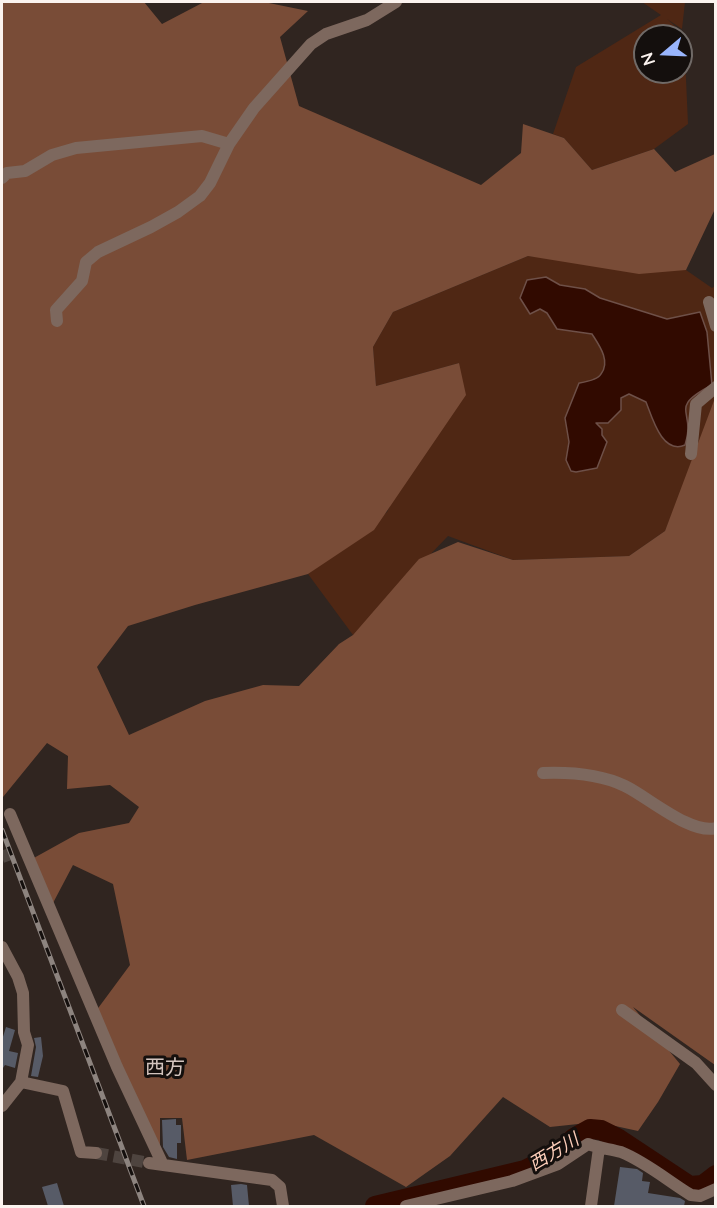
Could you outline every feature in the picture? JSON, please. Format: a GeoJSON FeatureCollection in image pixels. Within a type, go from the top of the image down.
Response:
{"type":"FeatureCollection","features":[{"type":"Feature","properties":{"kind":"street"},"geometry":{"type":"LineString","coordinates":[[57,321],[56,310],[82,281],[86,262],[98,252],[178,212],[200,196],[210,183],[229,144],[254,108],[311,44],[326,34],[367,20],[396,2]]}},
{"type":"Feature","properties":{"kind":"street"},"geometry":{"type":"LineString","coordinates":[[2,178],[7,173],[25,171],[52,155],[76,148],[202,136],[229,144]]}},
{"type":"Feature","properties":{"kind":"street"},"geometry":{"type":"LineString","coordinates":[[710,302],[716,326]]}},
{"type":"Feature","properties":{"kind":"street"},"geometry":{"type":"LineString","coordinates":[[691,454],[696,404],[716,387]]}},
{"type":"Feature","properties":{"kind":"street"},"geometry":{"type":"LineString","coordinates":[[543,773],[576,772],[624,785],[694,826],[709,830],[716,828]]}},
{"type":"Feature","properties":{"kind":"street"},"geometry":{"type":"LineString","coordinates":[[10,814],[18,851],[163,1165]]}},
{"type":"Feature","properties":{"kind":"street"},"geometry":{"type":"LineString","coordinates":[[2,947],[18,977],[23,993],[24,1032],[28,1045],[21,1082],[2,1106]]}},
{"type":"Feature","properties":{"kind":"street"},"geometry":{"type":"LineString","coordinates":[[622,1010],[696,1063],[716,1085]]}},
{"type":"Feature","properties":{"kind":"street"},"geometry":{"type":"LineString","coordinates":[[21,1082],[63,1091],[81,1152],[96,1153]]}},
{"type":"Feature","properties":{"kind":"street"},"geometry":{"type":"LineString","coordinates":[[406,1206],[512,1181],[558,1164],[588,1144],[620,1152],[691,1195],[700,1196],[716,1189]]}},
{"type":"Feature","properties":{"kind":"street"},"geometry":{"type":"LineString","coordinates":[[591,1206],[599,1148]]}},
{"type":"Feature","properties":{"kind":"street"},"geometry":{"type":"LineString","coordinates":[[149,1163],[272,1180],[280,1186],[283,1206]]}},
{"type":"Feature","properties":{"kind":"shaded area"},"geometry":{"type":"Polygon","coordinates":[[[2,2],[144,2],[162,24],[204,2],[264,2],[308,11],[280,37],[299,106],[481,185],[521,153],[523,124],[564,138],[592,170],[654,149],[675,172],[715,154],[715,209],[686,270],[639,274],[528,256],[393,312],[373,347],[376,386],[459,363],[466,395],[374,530],[308,574],[128,626],[97,667],[129,735],[205,701],[263,685],[299,686],[339,644],[353,635],[419,559],[458,542],[513,560],[629,556],[665,531],[715,398],[715,1065],[633,1007],[680,1064],[638,1131],[597,1122],[550,1127],[503,1097],[450,1156],[406,1187],[314,1135],[187,1160],[182,1118],[160,1118],[160,1158],[96,1011],[130,965],[113,884],[73,865],[53,903],[32,859],[79,833],[129,823],[139,807],[110,785],[67,789],[68,756],[47,743],[3,797],[2,793],[2,2]]]}},
{"type":"Feature","properties":{"kind":"shaded area"},"geometry":{"type":"Polygon","coordinates":[[[642,2],[685,2],[683,24],[674,24],[667,19],[673,24],[646,24],[661,15],[642,2]]]}},
{"type":"Feature","properties":{"kind":"shaded area"},"geometry":{"type":"Polygon","coordinates":[[[633,32],[633,84],[686,84],[688,124],[654,149],[592,170],[564,138],[553,134],[576,67],[633,32]]]}},
{"type":"Feature","properties":{"kind":"shaded area"},"geometry":{"type":"Polygon","coordinates":[[[528,256],[686,270],[712,288],[715,286],[715,300],[707,304],[715,336],[715,414],[665,531],[629,556],[513,560],[448,536],[353,635],[308,574],[387,512],[459,363],[376,386],[373,347],[393,312],[528,256]]]}},
{"type":"Feature","properties":{"kind":"shaded area"},"geometry":{"type":"Polygon","coordinates":[[[546,277],[560,285],[585,289],[600,298],[667,319],[700,312],[707,332],[712,385],[698,393],[686,405],[688,433],[685,445],[677,447],[664,440],[646,402],[629,394],[621,398],[621,410],[608,423],[596,423],[602,429],[602,435],[607,442],[597,468],[571,471],[566,460],[569,442],[565,418],[579,383],[597,378],[605,364],[601,348],[592,334],[557,329],[547,313],[540,309],[530,314],[520,298],[527,280],[546,277]]]}},
{"type":"Feature","properties":{"kind":"building"},"geometry":{"type":"Polygon","coordinates":[[[6,1027],[15,1030],[9,1051],[18,1053],[15,1068],[5,1065],[2,1068],[2,1040],[6,1027]]]}},
{"type":"Feature","properties":{"kind":"building"},"geometry":{"type":"Polygon","coordinates":[[[41,1037],[43,1056],[38,1077],[31,1076],[36,1047],[34,1038],[41,1037]]]}},
{"type":"Feature","properties":{"kind":"building"},"geometry":{"type":"Polygon","coordinates":[[[176,1119],[176,1125],[181,1125],[181,1143],[177,1143],[177,1159],[169,1157],[163,1147],[162,1120],[176,1119]]]}},
{"type":"Feature","properties":{"kind":"building"},"geometry":{"type":"Polygon","coordinates":[[[620,1167],[637,1169],[643,1173],[642,1181],[650,1182],[648,1193],[680,1198],[685,1201],[684,1206],[614,1206],[620,1167]]]}},
{"type":"Feature","properties":{"kind":"building"},"geometry":{"type":"Polygon","coordinates":[[[57,1183],[64,1206],[48,1206],[42,1187],[57,1183]]]}},
{"type":"Feature","properties":{"kind":"building"},"geometry":{"type":"Polygon","coordinates":[[[231,1185],[247,1185],[249,1206],[233,1206],[231,1185]]]}},
{"type":"Feature","properties":{"kind":"waterway","name":"西方川"},"geometry":{"type":"LineString","coordinates":[[375,1206],[525,1170],[557,1154],[574,1138],[590,1129],[601,1130],[619,1139],[690,1186],[703,1185],[716,1175]]}},
{"type":"Feature","properties":{"kind":"tunnel"},"geometry":{"type":"LineString","coordinates":[[2,857],[13,853]]}},
{"type":"Feature","properties":{"kind":"tunnel"},"geometry":{"type":"LineString","coordinates":[[96,1153],[149,1163]]}},
{"type":"Feature","properties":{"kind":"railway"},"geometry":{"type":"LineString","coordinates":[[2,830],[144,1206]]}},
{"type":"Feature","properties":{"kind":"district","name":"西方"},"geometry":{"type":"Point","coordinates":[165,1068]}}]}
